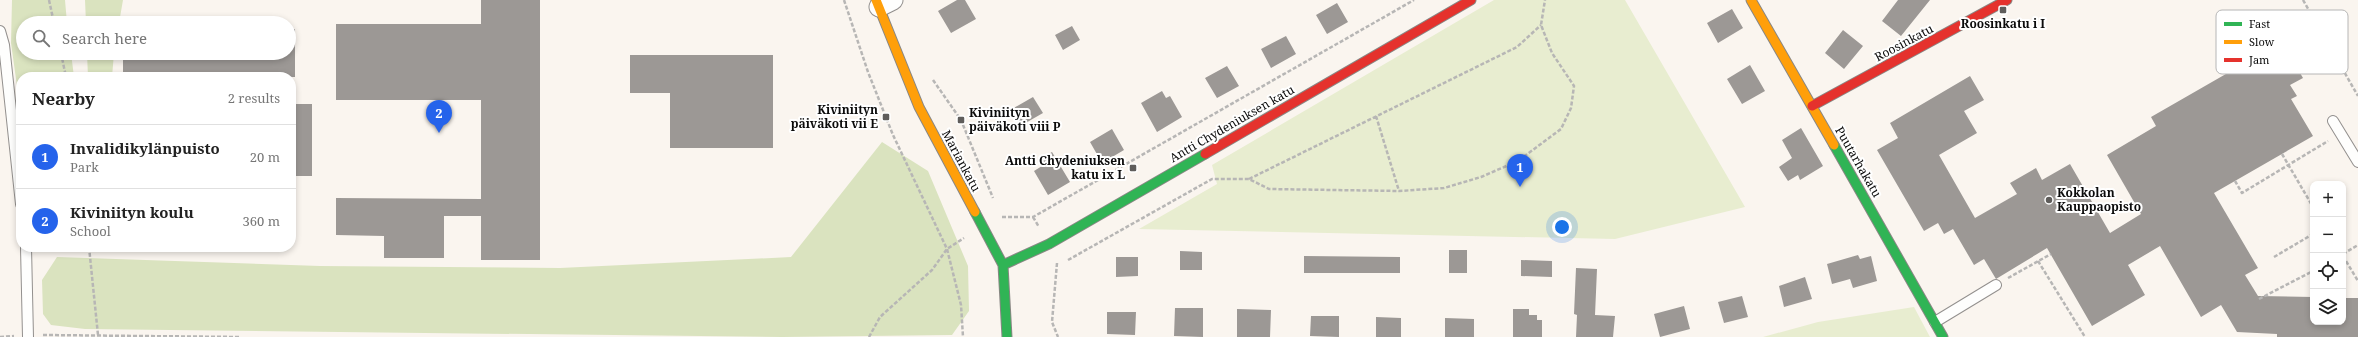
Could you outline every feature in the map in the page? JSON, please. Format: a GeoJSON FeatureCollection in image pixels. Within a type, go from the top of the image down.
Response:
{"type":"FeatureCollection","features":[{"type":"Feature","properties":{"kind":"street","name":"Antti Chydeniuksen katu"},"geometry":{"type":"LineString","coordinates":[[1003,265],[1049,244],[1471,0]]}},
{"type":"Feature","properties":{"kind":"street","name":"Puutarhakatu"},"geometry":{"type":"LineString","coordinates":[[1751,0],[1943,337]]}},
{"type":"Feature","properties":{"kind":"street","name":"Roosinkatu"},"geometry":{"type":"LineString","coordinates":[[1812,106],[2007,0]]}},
{"type":"Feature","properties":{"kind":"street","name":"Mariankatu"},"geometry":{"type":"LineString","coordinates":[[883,2],[919,107],[1003,265],[1007,337]]}},
{"type":"Feature","properties":{"kind":"lane"},"geometry":{"type":"LineString","coordinates":[[0,31],[4,45],[16,157]]}},
{"type":"Feature","properties":{"kind":"lane"},"geometry":{"type":"LineString","coordinates":[[2332,121],[2358,162]]}},
{"type":"Feature","properties":{"kind":"lane"},"geometry":{"type":"LineString","coordinates":[[26,252],[28,336]]}},
{"type":"Feature","properties":{"kind":"lane"},"geometry":{"type":"LineString","coordinates":[[1935,322],[1996,285]]}},
{"type":"Feature","properties":{"kind":"path"},"geometry":{"type":"LineString","coordinates":[[49,0],[52,16]]}},
{"type":"Feature","properties":{"kind":"path"},"geometry":{"type":"LineString","coordinates":[[844,0],[868,72],[893,135],[947,249],[961,305],[963,337]]}},
{"type":"Feature","properties":{"kind":"path"},"geometry":{"type":"LineString","coordinates":[[869,337],[880,317],[932,270],[947,249],[981,226],[1002,217],[1033,216],[1414,0]]}},
{"type":"Feature","properties":{"kind":"path"},"geometry":{"type":"LineString","coordinates":[[1249,179],[1269,189],[1399,191],[1444,188],[1481,178],[1518,161],[1561,129],[1571,108],[1574,86],[1552,53],[1541,25],[1545,0]]}},
{"type":"Feature","properties":{"kind":"path"},"geometry":{"type":"LineString","coordinates":[[2303,0],[2309,10]]}},
{"type":"Feature","properties":{"kind":"path"},"geometry":{"type":"LineString","coordinates":[[1058,266],[1212,179],[1249,179],[1294,159],[1376,116],[1517,47],[1541,25]]}},
{"type":"Feature","properties":{"kind":"path"},"geometry":{"type":"LineString","coordinates":[[62,60],[65,72]]}},
{"type":"Feature","properties":{"kind":"path"},"geometry":{"type":"LineString","coordinates":[[2345,74],[2358,96]]}},
{"type":"Feature","properties":{"kind":"path"},"geometry":{"type":"LineString","coordinates":[[931,78],[961,120],[996,204]]}},
{"type":"Feature","properties":{"kind":"path"},"geometry":{"type":"LineString","coordinates":[[1376,116],[1399,191]]}},
{"type":"Feature","properties":{"kind":"path"},"geometry":{"type":"LineString","coordinates":[[2235,181],[2242,193],[2340,133]]}},
{"type":"Feature","properties":{"kind":"path"},"geometry":{"type":"LineString","coordinates":[[2282,154],[2310,202]]}},
{"type":"Feature","properties":{"kind":"path"},"geometry":{"type":"LineString","coordinates":[[999,211],[1002,217]]}},
{"type":"Feature","properties":{"kind":"path"},"geometry":{"type":"LineString","coordinates":[[1033,216],[1049,244],[1058,266],[1052,301],[1052,322],[1058,337]]}},
{"type":"Feature","properties":{"kind":"path"},"geometry":{"type":"LineString","coordinates":[[2274,257],[2310,236]]}},
{"type":"Feature","properties":{"kind":"path"},"geometry":{"type":"LineString","coordinates":[[2346,253],[2358,245]]}},
{"type":"Feature","properties":{"kind":"path"},"geometry":{"type":"LineString","coordinates":[[90,252],[98,335]]}},
{"type":"Feature","properties":{"kind":"path"},"geometry":{"type":"LineString","coordinates":[[1996,285],[2051,254]]}},
{"type":"Feature","properties":{"kind":"path"},"geometry":{"type":"LineString","coordinates":[[2346,260],[2358,281]]}},
{"type":"Feature","properties":{"kind":"path"},"geometry":{"type":"LineString","coordinates":[[2038,261],[2085,337]]}},
{"type":"Feature","properties":{"kind":"path"},"geometry":{"type":"LineString","coordinates":[[2259,299],[2310,272]]}},
{"type":"Feature","properties":{"kind":"path"},"geometry":{"type":"LineString","coordinates":[[0,337],[98,335],[240,337]]}},
{"type":"Feature","properties":{"kind":"green space"},"geometry":{"type":"Polygon","coordinates":[[[12,0],[65,0],[66,16],[16,16],[16,60],[72,60],[73,72],[16,72],[16,79],[11,43],[12,0]]]}},
{"type":"Feature","properties":{"kind":"green space"},"geometry":{"type":"Polygon","coordinates":[[[85,0],[123,0],[120,16],[86,16],[85,0]]]}},
{"type":"Feature","properties":{"kind":"green space"},"geometry":{"type":"Polygon","coordinates":[[[1494,0],[1625,0],[1745,207],[1615,239],[1139,229],[1217,184],[1212,165],[1494,0]]]}},
{"type":"Feature","properties":{"kind":"green space"},"geometry":{"type":"Polygon","coordinates":[[[87,60],[113,60],[112,72],[88,72],[87,60]]]}},
{"type":"Feature","properties":{"kind":"green space"},"geometry":{"type":"Polygon","coordinates":[[[882,142],[928,171],[968,266],[969,311],[952,335],[782,337],[85,329],[51,325],[43,314],[42,280],[57,257],[320,266],[560,268],[791,257],[882,142]]]}},
{"type":"Feature","properties":{"kind":"green space"},"geometry":{"type":"Polygon","coordinates":[[[1914,307],[1930,337],[1763,337],[1818,322],[1914,307]]]}},
{"type":"Feature","properties":{"kind":"building"},"geometry":{"type":"Polygon","coordinates":[[[481,0],[540,0],[540,260],[481,260],[481,216],[444,216],[444,258],[384,258],[384,236],[336,235],[336,198],[481,199],[481,100],[336,100],[336,24],[481,24],[481,0]]]}},
{"type":"Feature","properties":{"kind":"building"},"geometry":{"type":"Polygon","coordinates":[[[957,0],[965,0],[976,19],[951,33],[938,11],[957,0]]]}},
{"type":"Feature","properties":{"kind":"building"},"geometry":{"type":"Polygon","coordinates":[[[1898,0],[1930,0],[1901,36],[1882,21],[1898,0]]]}},
{"type":"Feature","properties":{"kind":"building"},"geometry":{"type":"Polygon","coordinates":[[[1337,3],[1348,22],[1327,34],[1316,15],[1337,3]]]}},
{"type":"Feature","properties":{"kind":"building"},"geometry":{"type":"Polygon","coordinates":[[[1732,9],[1743,28],[1718,43],[1707,23],[1732,9]]]}},
{"type":"Feature","properties":{"kind":"building"},"geometry":{"type":"Polygon","coordinates":[[[1072,26],[1080,40],[1063,50],[1055,35],[1072,26]]]}},
{"type":"Feature","properties":{"kind":"building"},"geometry":{"type":"Polygon","coordinates":[[[1843,30],[1863,46],[1844,69],[1825,53],[1843,30]]]}},
{"type":"Feature","properties":{"kind":"building"},"geometry":{"type":"Polygon","coordinates":[[[1286,36],[1296,54],[1271,68],[1261,49],[1286,36]]]}},
{"type":"Feature","properties":{"kind":"building"},"geometry":{"type":"Polygon","coordinates":[[[630,55],[773,55],[773,148],[670,148],[670,93],[630,93],[630,55]]]}},
{"type":"Feature","properties":{"kind":"building"},"geometry":{"type":"Polygon","coordinates":[[[123,60],[295,60],[295,72],[123,72],[123,60]]]}},
{"type":"Feature","properties":{"kind":"building"},"geometry":{"type":"Polygon","coordinates":[[[1750,65],[1765,91],[1742,104],[1727,79],[1750,65]]]}},
{"type":"Feature","properties":{"kind":"building"},"geometry":{"type":"Polygon","coordinates":[[[1227,66],[1239,86],[1217,98],[1205,78],[1227,66]]]}},
{"type":"Feature","properties":{"kind":"building"},"geometry":{"type":"Polygon","coordinates":[[[2226,74],[2301,74],[2303,78],[2290,85],[2297,96],[2291,99],[2313,136],[2214,193],[2258,268],[2245,275],[2258,296],[2310,297],[2310,325],[2346,325],[2346,298],[2358,298],[2358,337],[2277,337],[2277,334],[2237,332],[2221,305],[2201,317],[2160,246],[2128,265],[2145,295],[2092,326],[2047,248],[1996,279],[1984,259],[1974,265],[1953,229],[1944,234],[1938,223],[1924,231],[1877,150],[1898,138],[1890,123],[1970,76],[1984,100],[1964,111],[1977,133],[1939,155],[1975,218],[2017,194],[2010,183],[2036,168],[2042,180],[2070,164],[2110,233],[2141,214],[2107,155],[2156,126],[2151,117],[2226,74]]]}},
{"type":"Feature","properties":{"kind":"building"},"geometry":{"type":"Polygon","coordinates":[[[1162,91],[1166,98],[1170,96],[1182,117],[1157,132],[1141,103],[1162,91]]]}},
{"type":"Feature","properties":{"kind":"building"},"geometry":{"type":"Polygon","coordinates":[[[1033,97],[1043,113],[1022,125],[1012,109],[1033,97]]]}},
{"type":"Feature","properties":{"kind":"building"},"geometry":{"type":"Polygon","coordinates":[[[296,104],[312,104],[312,176],[296,176],[296,104]]]}},
{"type":"Feature","properties":{"kind":"building"},"geometry":{"type":"Polygon","coordinates":[[[1801,128],[1823,166],[1800,180],[1798,175],[1788,181],[1779,167],[1792,158],[1782,140],[1801,128]]]}},
{"type":"Feature","properties":{"kind":"building"},"geometry":{"type":"Polygon","coordinates":[[[1112,129],[1124,150],[1102,163],[1090,142],[1112,129]]]}},
{"type":"Feature","properties":{"kind":"building"},"geometry":{"type":"Polygon","coordinates":[[[1052,152],[1070,182],[1048,195],[1034,171],[1042,166],[1039,160],[1052,152]]]}},
{"type":"Feature","properties":{"kind":"building"},"geometry":{"type":"Polygon","coordinates":[[[1449,250],[1467,250],[1467,273],[1449,273],[1449,250]]]}},
{"type":"Feature","properties":{"kind":"building"},"geometry":{"type":"Polygon","coordinates":[[[1180,251],[1202,252],[1202,270],[1180,270],[1180,251]]]}},
{"type":"Feature","properties":{"kind":"building"},"geometry":{"type":"Polygon","coordinates":[[[1858,255],[1860,259],[1871,256],[1877,281],[1853,288],[1850,279],[1832,284],[1827,264],[1858,255]]]}},
{"type":"Feature","properties":{"kind":"building"},"geometry":{"type":"Polygon","coordinates":[[[1304,256],[1400,257],[1400,273],[1304,273],[1304,256]]]}},
{"type":"Feature","properties":{"kind":"building"},"geometry":{"type":"Polygon","coordinates":[[[1116,257],[1138,257],[1138,276],[1116,277],[1116,257]]]}},
{"type":"Feature","properties":{"kind":"building"},"geometry":{"type":"Polygon","coordinates":[[[1521,260],[1552,261],[1552,277],[1521,276],[1521,260]]]}},
{"type":"Feature","properties":{"kind":"building"},"geometry":{"type":"Polygon","coordinates":[[[1576,268],[1597,269],[1595,315],[1615,316],[1613,337],[1576,337],[1577,315],[1574,314],[1576,268]]]}},
{"type":"Feature","properties":{"kind":"building"},"geometry":{"type":"Polygon","coordinates":[[[1805,277],[1812,299],[1784,307],[1779,286],[1805,277]]]}},
{"type":"Feature","properties":{"kind":"building"},"geometry":{"type":"Polygon","coordinates":[[[1742,296],[1748,317],[1724,323],[1718,302],[1742,296]]]}},
{"type":"Feature","properties":{"kind":"building"},"geometry":{"type":"Polygon","coordinates":[[[1684,306],[1690,329],[1660,337],[1654,314],[1684,306]]]}},
{"type":"Feature","properties":{"kind":"building"},"geometry":{"type":"Polygon","coordinates":[[[1175,308],[1203,308],[1203,337],[1174,336],[1175,308]]]}},
{"type":"Feature","properties":{"kind":"building"},"geometry":{"type":"Polygon","coordinates":[[[1237,309],[1271,310],[1270,337],[1237,337],[1237,309]]]}},
{"type":"Feature","properties":{"kind":"building"},"geometry":{"type":"Polygon","coordinates":[[[1513,309],[1529,309],[1529,315],[1537,315],[1537,320],[1542,320],[1542,337],[1513,337],[1513,309]]]}},
{"type":"Feature","properties":{"kind":"building"},"geometry":{"type":"Polygon","coordinates":[[[1107,312],[1136,312],[1135,335],[1107,334],[1107,312]]]}},
{"type":"Feature","properties":{"kind":"building"},"geometry":{"type":"Polygon","coordinates":[[[1311,316],[1339,316],[1339,337],[1310,336],[1311,316]]]}},
{"type":"Feature","properties":{"kind":"building"},"geometry":{"type":"Polygon","coordinates":[[[1376,317],[1401,318],[1401,337],[1376,337],[1376,317]]]}},
{"type":"Feature","properties":{"kind":"building"},"geometry":{"type":"Polygon","coordinates":[[[1445,318],[1474,319],[1474,337],[1445,337],[1445,318]]]}},
{"type":"Feature","properties":{"kind":"traffic: fast"},"geometry":{"type":"LineString","coordinates":[[1834,145],[1943,337]]}},
{"type":"Feature","properties":{"kind":"traffic: fast"},"geometry":{"type":"LineString","coordinates":[[1003,265],[1049,244],[1205,154]]}},
{"type":"Feature","properties":{"kind":"traffic: fast"},"geometry":{"type":"LineString","coordinates":[[975,212],[1003,265],[1007,337]]}},
{"type":"Feature","properties":{"kind":"traffic: slow"},"geometry":{"type":"LineString","coordinates":[[876,0],[919,107],[975,212]]}},
{"type":"Feature","properties":{"kind":"traffic: slow"},"geometry":{"type":"LineString","coordinates":[[1751,0],[1834,145]]}},
{"type":"Feature","properties":{"kind":"traffic: jam"},"geometry":{"type":"LineString","coordinates":[[1205,154],[1471,0]]}},
{"type":"Feature","properties":{"kind":"traffic: jam"},"geometry":{"type":"LineString","coordinates":[[1812,106],[2007,0]]}},
{"type":"Feature","properties":{"kind":"place","name":"Roosinkatu i I"},"geometry":{"type":"Point","coordinates":[2003,10]}},
{"type":"Feature","properties":{"kind":"place","name":"Kiviniityn päiväkoti vii E"},"geometry":{"type":"Point","coordinates":[886,117]}},
{"type":"Feature","properties":{"kind":"place","name":"Kiviniityn päiväkoti viii P"},"geometry":{"type":"Point","coordinates":[961,120]}},
{"type":"Feature","properties":{"kind":"place","name":"Kiviniityn koulu"},"geometry":{"type":"Point","coordinates":[439,133]}},
{"type":"Feature","properties":{"kind":"place","name":"Antti Chydeniuksen katu ix L"},"geometry":{"type":"Point","coordinates":[1133,168]}},
{"type":"Feature","properties":{"kind":"place","name":"Invalidikylänpuisto"},"geometry":{"type":"Point","coordinates":[1520,187]}},
{"type":"Feature","properties":{"kind":"place","name":"Kokkolan Kauppaopisto"},"geometry":{"type":"Point","coordinates":[2049,200]}}]}
